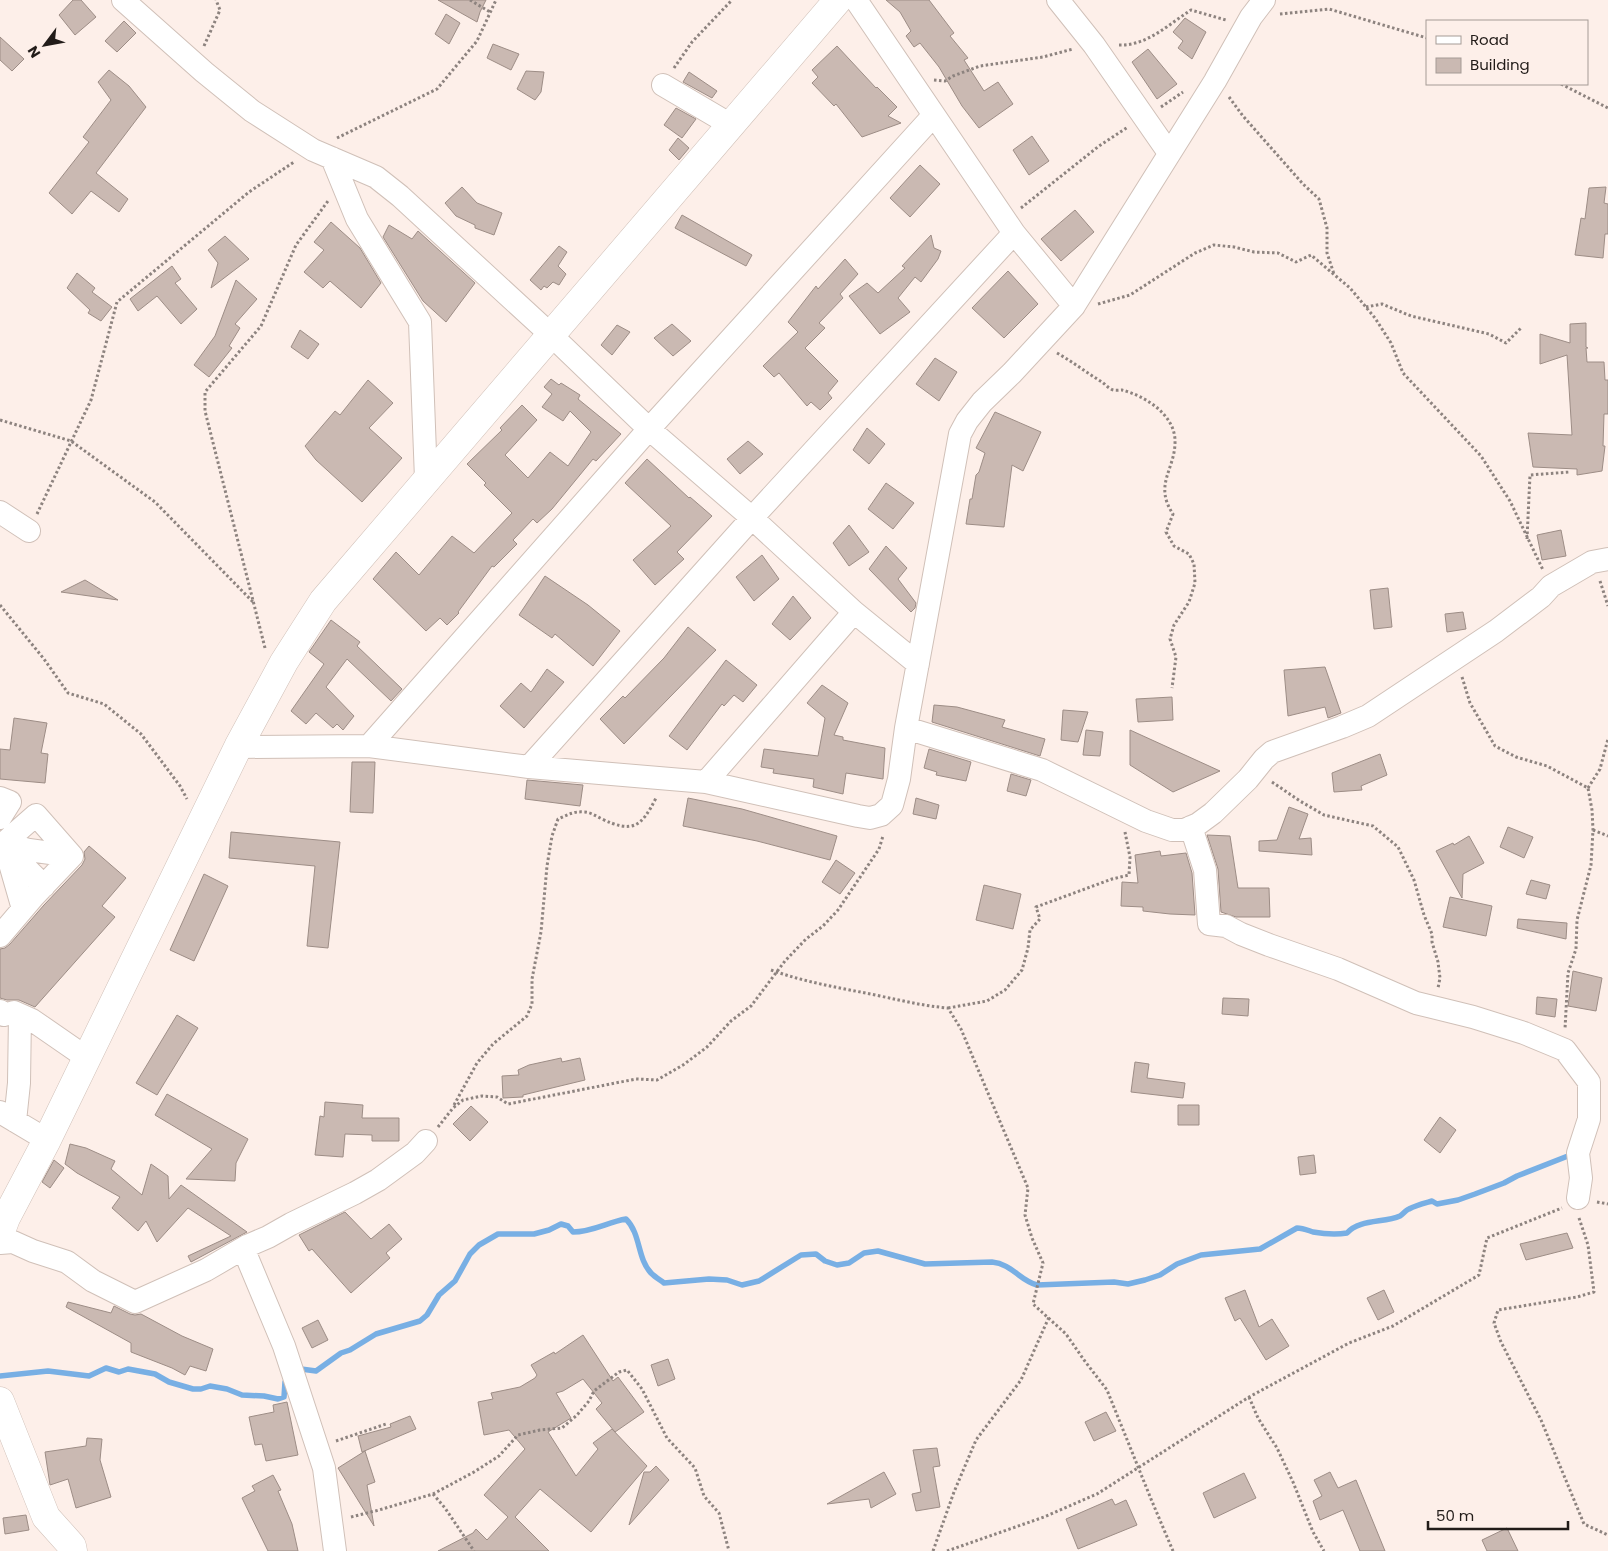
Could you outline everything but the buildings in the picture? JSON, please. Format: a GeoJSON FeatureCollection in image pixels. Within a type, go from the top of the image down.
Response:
{"type":"FeatureCollection","features":[{"type":"Feature","properties":{"kind":"street"},"geometry":{"type":"LineString","coordinates":[[123,0],[252,112],[322,154],[376,177],[400,196],[550,334],[649,429],[752,518],[854,612],[918,664]]}},
{"type":"Feature","properties":{"kind":"street"},"geometry":{"type":"LineString","coordinates":[[0,1234],[6,1218],[87,1058],[238,747],[274,681],[322,601],[838,0]]}},
{"type":"Feature","properties":{"kind":"street"},"geometry":{"type":"LineString","coordinates":[[856,0],[1010,227],[1074,306]]}},
{"type":"Feature","properties":{"kind":"street"},"geometry":{"type":"LineString","coordinates":[[1058,0],[1094,45],[1169,153]]}},
{"type":"Feature","properties":{"kind":"street"},"geometry":{"type":"LineString","coordinates":[[238,747],[369,746],[529,767],[706,782],[858,816],[870,818],[881,814],[892,805],[895,796],[960,434],[967,421],[982,402],[1074,306],[1258,9]]}},
{"type":"Feature","properties":{"kind":"street"},"geometry":{"type":"LineString","coordinates":[[663,86],[731,125]]}},
{"type":"Feature","properties":{"kind":"street"},"geometry":{"type":"LineString","coordinates":[[369,746],[649,429],[934,116]]}},
{"type":"Feature","properties":{"kind":"street"},"geometry":{"type":"LineString","coordinates":[[322,154],[342,182],[357,219],[420,322],[426,480]]}},
{"type":"Feature","properties":{"kind":"street"},"geometry":{"type":"LineString","coordinates":[[529,767],[1010,227]]}},
{"type":"Feature","properties":{"kind":"street"},"geometry":{"type":"LineString","coordinates":[[0,512],[29,531]]}},
{"type":"Feature","properties":{"kind":"street"},"geometry":{"type":"LineString","coordinates":[[906,728],[1042,770],[1146,821],[1172,830],[1184,830],[1213,813],[1248,779],[1272,752],[1368,716],[1496,631],[1541,597],[1551,586],[1600,560]]}},
{"type":"Feature","properties":{"kind":"street"},"geometry":{"type":"LineString","coordinates":[[706,782],[854,612]]}},
{"type":"Feature","properties":{"kind":"street"},"geometry":{"type":"LineString","coordinates":[[0,798],[10,802],[0,818]]}},
{"type":"Feature","properties":{"kind":"street"},"geometry":{"type":"LineString","coordinates":[[3,846],[36,815],[72,856]]}},
{"type":"Feature","properties":{"kind":"street"},"geometry":{"type":"LineString","coordinates":[[1191,827],[1205,870],[1209,924],[1226,926],[1269,945],[1338,969],[1416,1003],[1473,1017],[1524,1033],[1565,1050],[1589,1082],[1589,1119],[1578,1153],[1581,1178],[1577,1200]]}},
{"type":"Feature","properties":{"kind":"street"},"geometry":{"type":"LineString","coordinates":[[3,846],[72,856]]}},
{"type":"Feature","properties":{"kind":"street"},"geometry":{"type":"LineString","coordinates":[[3,846],[44,886]]}},
{"type":"Feature","properties":{"kind":"street"},"geometry":{"type":"LineString","coordinates":[[3,846],[13,912]]}},
{"type":"Feature","properties":{"kind":"street"},"geometry":{"type":"LineString","coordinates":[[0,936],[13,912],[44,886],[72,856]]}},
{"type":"Feature","properties":{"kind":"street"},"geometry":{"type":"LineString","coordinates":[[46,1140],[8,1117],[19,1083],[6,1017],[32,1020],[87,1058]]}},
{"type":"Feature","properties":{"kind":"street"},"geometry":{"type":"LineString","coordinates":[[0,1243],[13,1242],[66,1262],[93,1281],[135,1302],[206,1270],[247,1246],[378,1180],[415,1153],[426,1141]]}},
{"type":"Feature","properties":{"kind":"street"},"geometry":{"type":"LineString","coordinates":[[247,1246],[244,1250],[284,1346],[324,1468],[334,1551]]}},
{"type":"Feature","properties":{"kind":"street"},"geometry":{"type":"LineString","coordinates":[[0,1401],[46,1517],[72,1546],[73,1551]]}},
{"type":"Feature","properties":{"kind":"path"},"geometry":{"type":"LineString","coordinates":[[203,48],[220,10],[216,0]]}},
{"type":"Feature","properties":{"kind":"path"},"geometry":{"type":"LineString","coordinates":[[470,0],[490,12]]}},
{"type":"Feature","properties":{"kind":"path"},"geometry":{"type":"LineString","coordinates":[[29,531],[91,400],[117,302],[249,192],[322,154],[437,89],[477,41],[496,0]]}},
{"type":"Feature","properties":{"kind":"path"},"geometry":{"type":"LineString","coordinates":[[663,86],[692,42],[732,0]]}},
{"type":"Feature","properties":{"kind":"path"},"geometry":{"type":"LineString","coordinates":[[1258,9],[1329,9],[1426,38]]}},
{"type":"Feature","properties":{"kind":"path"},"geometry":{"type":"LineString","coordinates":[[1010,227],[1099,146],[1167,104],[1188,88],[1215,81],[1243,116],[1303,184],[1319,199],[1326,228],[1327,252],[1334,275]]}},
{"type":"Feature","properties":{"kind":"path"},"geometry":{"type":"LineString","coordinates":[[1563,85],[1608,108]]}},
{"type":"Feature","properties":{"kind":"path"},"geometry":{"type":"LineString","coordinates":[[274,681],[204,411],[205,392],[261,326],[296,245],[342,182]]}},
{"type":"Feature","properties":{"kind":"path"},"geometry":{"type":"LineString","coordinates":[[1074,306],[1102,303],[1130,295],[1195,253],[1214,245],[1254,252],[1278,253],[1296,262],[1311,255],[1350,288],[1391,343],[1403,373],[1481,456],[1510,501],[1551,586]]}},
{"type":"Feature","properties":{"kind":"path"},"geometry":{"type":"LineString","coordinates":[[1366,307],[1382,304],[1411,316],[1489,334],[1506,343],[1522,328]]}},
{"type":"Feature","properties":{"kind":"path"},"geometry":{"type":"LineString","coordinates":[[1038,345],[1070,360],[1111,390],[1121,390],[1138,396],[1158,409],[1171,424],[1175,440],[1165,479],[1165,494],[1166,504],[1173,514],[1166,532],[1174,546],[1189,554],[1194,564],[1195,583],[1189,602],[1174,626],[1170,639],[1176,657],[1172,688]]}},
{"type":"Feature","properties":{"kind":"path"},"geometry":{"type":"LineString","coordinates":[[0,420],[71,441],[155,502],[254,603]]}},
{"type":"Feature","properties":{"kind":"path"},"geometry":{"type":"LineString","coordinates":[[1527,539],[1530,475],[1570,472]]}},
{"type":"Feature","properties":{"kind":"path"},"geometry":{"type":"LineString","coordinates":[[1600,560],[1602,585],[1608,606]]}},
{"type":"Feature","properties":{"kind":"path"},"geometry":{"type":"LineString","coordinates":[[0,605],[44,659],[68,693],[104,704],[142,734],[180,786],[201,824]]}},
{"type":"Feature","properties":{"kind":"path"},"geometry":{"type":"LineString","coordinates":[[1456,658],[1470,703],[1495,746],[1516,757],[1547,766],[1588,788]]}},
{"type":"Feature","properties":{"kind":"path"},"geometry":{"type":"LineString","coordinates":[[1565,1050],[1568,973],[1576,949],[1577,920],[1591,865],[1593,830],[1588,788],[1600,768],[1608,739]]}},
{"type":"Feature","properties":{"kind":"path"},"geometry":{"type":"LineString","coordinates":[[1248,779],[1264,777],[1300,802],[1324,815],[1373,826],[1398,847],[1414,880],[1432,934],[1440,978],[1436,1008]]}},
{"type":"Feature","properties":{"kind":"path"},"geometry":{"type":"LineString","coordinates":[[426,1141],[453,1108],[477,1064],[493,1044],[527,1016],[532,1004],[532,979],[541,932],[547,866],[552,836],[558,819],[572,812],[586,812],[622,827],[635,826],[646,816],[650,809],[659,792],[662,778]]}},
{"type":"Feature","properties":{"kind":"path"},"geometry":{"type":"LineString","coordinates":[[771,970],[810,983],[918,1005],[948,1008],[987,1001],[1005,990],[1022,970],[1028,948],[1030,930],[1040,919],[1036,907],[1112,879],[1129,875],[1130,857],[1123,809]]}},
{"type":"Feature","properties":{"kind":"path"},"geometry":{"type":"LineString","coordinates":[[453,1108],[463,1100],[482,1096],[497,1097],[508,1104],[636,1079],[657,1080],[683,1065],[707,1047],[731,1021],[752,1006],[785,961],[838,910],[879,848],[886,825],[886,810]]}},
{"type":"Feature","properties":{"kind":"path"},"geometry":{"type":"LineString","coordinates":[[1593,830],[1608,836]]}},
{"type":"Feature","properties":{"kind":"path"},"geometry":{"type":"LineString","coordinates":[[948,1008],[961,1029],[1028,1188],[1025,1215],[1032,1238],[1043,1262],[1033,1304],[1066,1334],[1107,1390],[1173,1551]]}},
{"type":"Feature","properties":{"kind":"path"},"geometry":{"type":"LineString","coordinates":[[1577,1200],[1588,1246],[1594,1292],[1576,1297],[1498,1310],[1494,1323],[1501,1342],[1541,1420],[1584,1524],[1608,1535]]}},
{"type":"Feature","properties":{"kind":"path"},"geometry":{"type":"LineString","coordinates":[[947,1551],[1053,1514],[1097,1494],[1249,1397],[1349,1343],[1393,1326],[1479,1275],[1488,1238],[1577,1200],[1608,1204]]}},
{"type":"Feature","properties":{"kind":"path"},"geometry":{"type":"LineString","coordinates":[[933,1551],[954,1492],[976,1440],[1021,1380],[1049,1317]]}},
{"type":"Feature","properties":{"kind":"path"},"geometry":{"type":"LineString","coordinates":[[331,1521],[379,1510],[433,1494],[499,1456],[518,1435],[562,1428],[577,1415],[589,1401],[594,1391],[619,1372],[627,1370],[642,1389],[666,1438],[695,1468],[704,1496],[719,1513],[729,1551]]}},
{"type":"Feature","properties":{"kind":"path"},"geometry":{"type":"LineString","coordinates":[[1249,1397],[1258,1418],[1277,1448],[1294,1482],[1313,1532],[1324,1551]]}},
{"type":"Feature","properties":{"kind":"path"},"geometry":{"type":"LineString","coordinates":[[319,1452],[340,1438],[386,1424]]}},
{"type":"Feature","properties":{"kind":"path"},"geometry":{"type":"LineString","coordinates":[[433,1494],[445,1508],[474,1551]]}},
{"type":"Feature","properties":{"kind":"waterway"},"geometry":{"type":"LineString","coordinates":[[298,1370],[316,1371],[341,1353],[350,1350],[376,1334],[420,1321],[427,1315],[439,1295],[455,1281],[470,1254],[479,1245],[498,1234],[534,1234],[561,1224],[568,1226],[573,1232],[580,1232],[626,1219],[631,1225],[647,1267],[664,1283],[709,1279],[727,1280],[742,1285],[759,1281],[801,1255],[816,1254],[825,1261],[837,1265],[849,1263],[864,1253],[878,1251],[925,1264],[999,1263],[1025,1280],[1037,1285],[1114,1282],[1128,1284],[1160,1275],[1177,1264],[1201,1255],[1260,1249],[1297,1228],[1326,1234],[1347,1233],[1358,1225],[1400,1216],[1423,1203],[1432,1201],[1437,1204],[1458,1200],[1573,1154]]}},
{"type":"Feature","properties":{"kind":"waterway"},"geometry":{"type":"LineString","coordinates":[[0,1376],[48,1371],[89,1376],[106,1368],[119,1372],[128,1369],[155,1374],[169,1382],[193,1389],[210,1386],[227,1389],[242,1395],[278,1399],[284,1397],[287,1379]]}}]}
